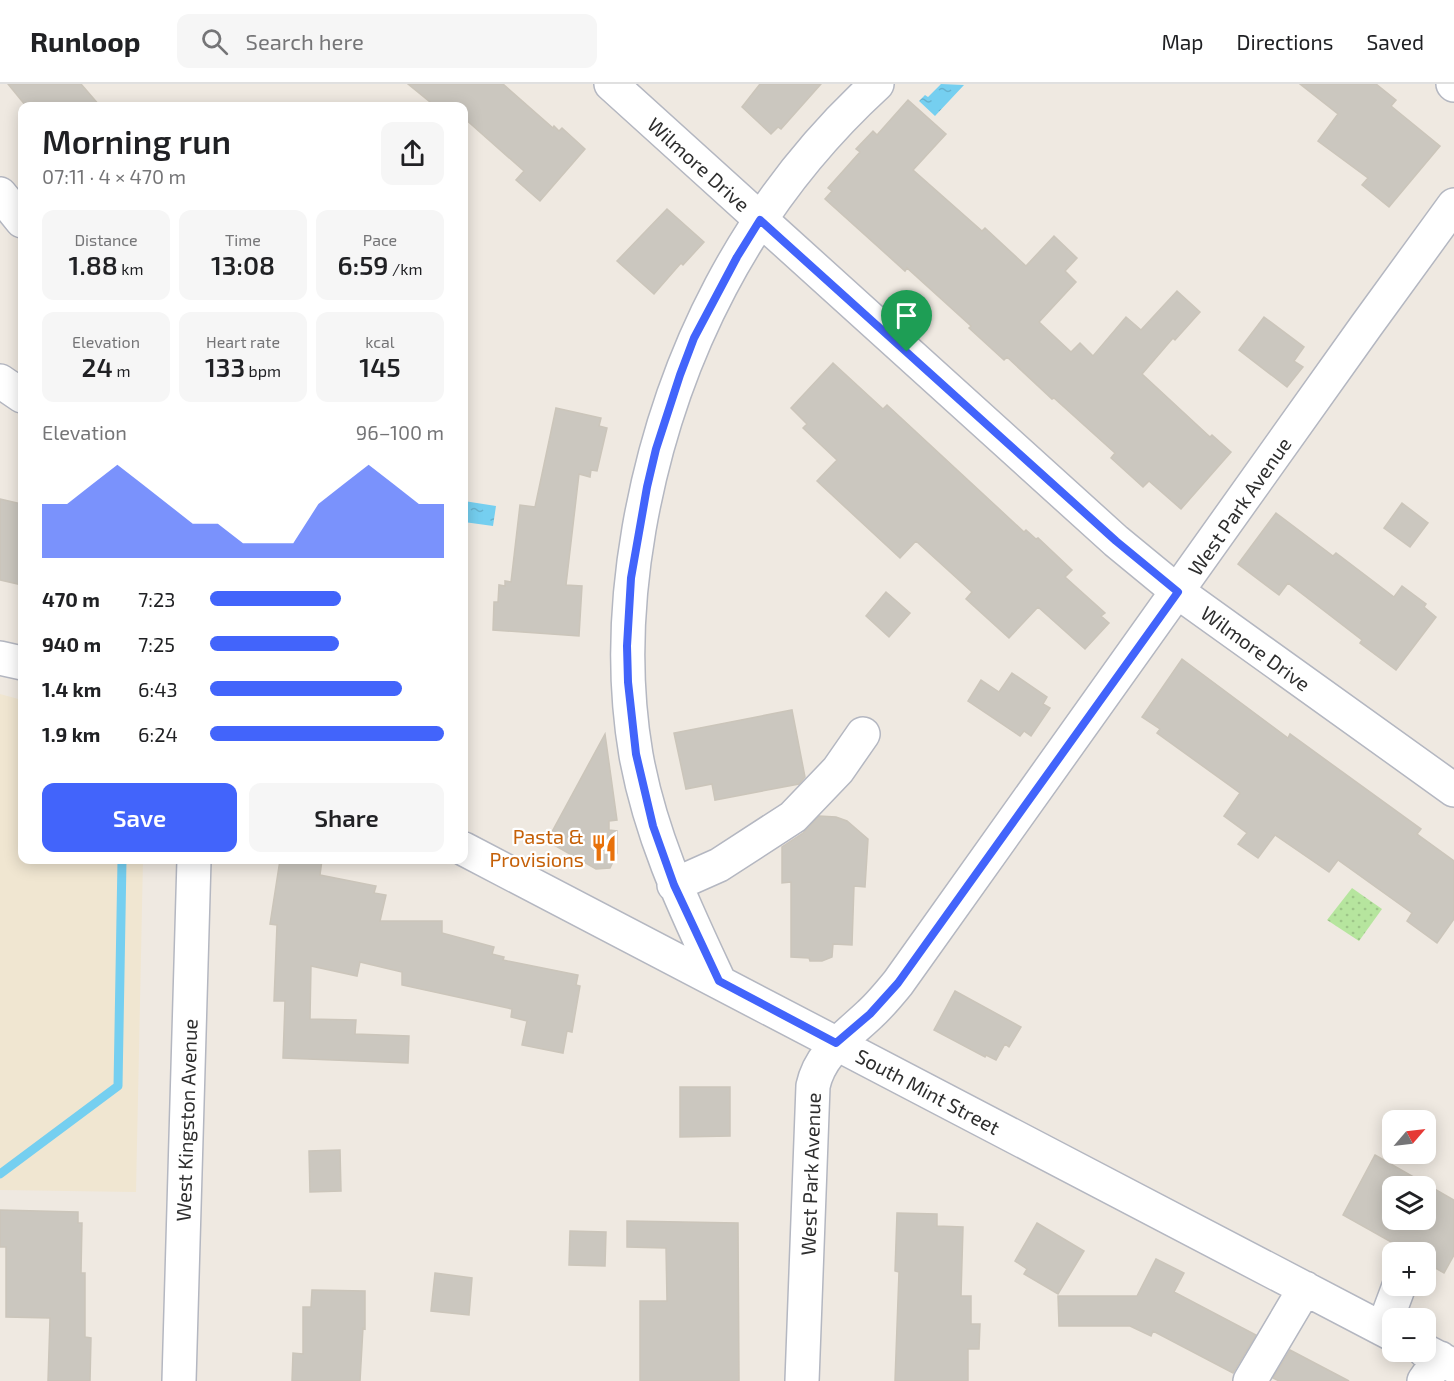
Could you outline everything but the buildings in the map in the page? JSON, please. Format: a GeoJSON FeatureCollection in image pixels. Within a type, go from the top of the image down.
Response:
{"type":"FeatureCollection","features":[{"type":"Feature","properties":{"kind":"street","name":"Wilmore Drive"},"geometry":{"type":"LineString","coordinates":[[611,84],[1116,541],[1178,592],[1454,790]]}},
{"type":"Feature","properties":{"kind":"street"},"geometry":{"type":"LineString","coordinates":[[719,981],[674,885],[653,826],[636,754],[628,682],[627,646],[631,578],[647,487],[656,449],[694,338],[737,257],[777,196],[830,132],[878,84]]}},
{"type":"Feature","properties":{"kind":"street"},"geometry":{"type":"LineString","coordinates":[[0,194],[18,216]]}},
{"type":"Feature","properties":{"kind":"street","name":"West Park Avenue"},"geometry":{"type":"LineString","coordinates":[[802,1381],[813,1086],[816,1074],[836,1043],[870,1014],[898,983],[1454,205]]}},
{"type":"Feature","properties":{"kind":"street"},"geometry":{"type":"LineString","coordinates":[[0,381],[18,393]]}},
{"type":"Feature","properties":{"kind":"street"},"geometry":{"type":"LineString","coordinates":[[0,658],[18,662]]}},
{"type":"Feature","properties":{"kind":"street"},"geometry":{"type":"LineString","coordinates":[[674,885],[719,866],[793,817],[838,770],[864,734]]}},
{"type":"Feature","properties":{"kind":"street","name":"South Mint Street"},"geometry":{"type":"LineString","coordinates":[[468,851],[1382,1328]]}},
{"type":"Feature","properties":{"kind":"street","name":"West Kingston Avenue"},"geometry":{"type":"LineString","coordinates":[[179,1381],[194,864]]}},
{"type":"Feature","properties":{"kind":"street"},"geometry":{"type":"LineString","coordinates":[[1250,1381],[1305,1288]]}},
{"type":"Feature","properties":{"kind":"shaded area"},"geometry":{"type":"Polygon","coordinates":[[[0,694],[18,699],[18,864],[143,864],[136,1192],[0,1190],[0,694]]]}},
{"type":"Feature","properties":{"kind":"green space"},"geometry":{"type":"Polygon","coordinates":[[[1352,888],[1382,909],[1359,941],[1327,920],[1352,888]]]}},
{"type":"Feature","properties":{"kind":"water"},"geometry":{"type":"Polygon","coordinates":[[[941,84],[964,85],[935,116],[919,101],[925,95],[928,97],[941,84]]]}},
{"type":"Feature","properties":{"kind":"water"},"geometry":{"type":"Polygon","coordinates":[[[468,502],[496,506],[493,526],[468,523],[468,502]]]}},
{"type":"Feature","properties":{"kind":"waterway"},"geometry":{"type":"LineString","coordinates":[[0,1174],[118,1086],[122,864]]}},
{"type":"Feature","properties":{"kind":"place","name":"Pasta & Provisions"},"geometry":{"type":"Point","coordinates":[604,848]}},
{"type":"Feature","properties":{"kind":"route"},"geometry":{"type":"LineString","coordinates":[[760,220],[907,352],[1116,541],[1178,592],[898,983],[870,1014],[836,1043],[719,981],[674,885],[653,826],[636,754],[628,682],[627,646],[631,578],[656,449],[680,375],[694,338],[737,257],[760,220]]}}]}
